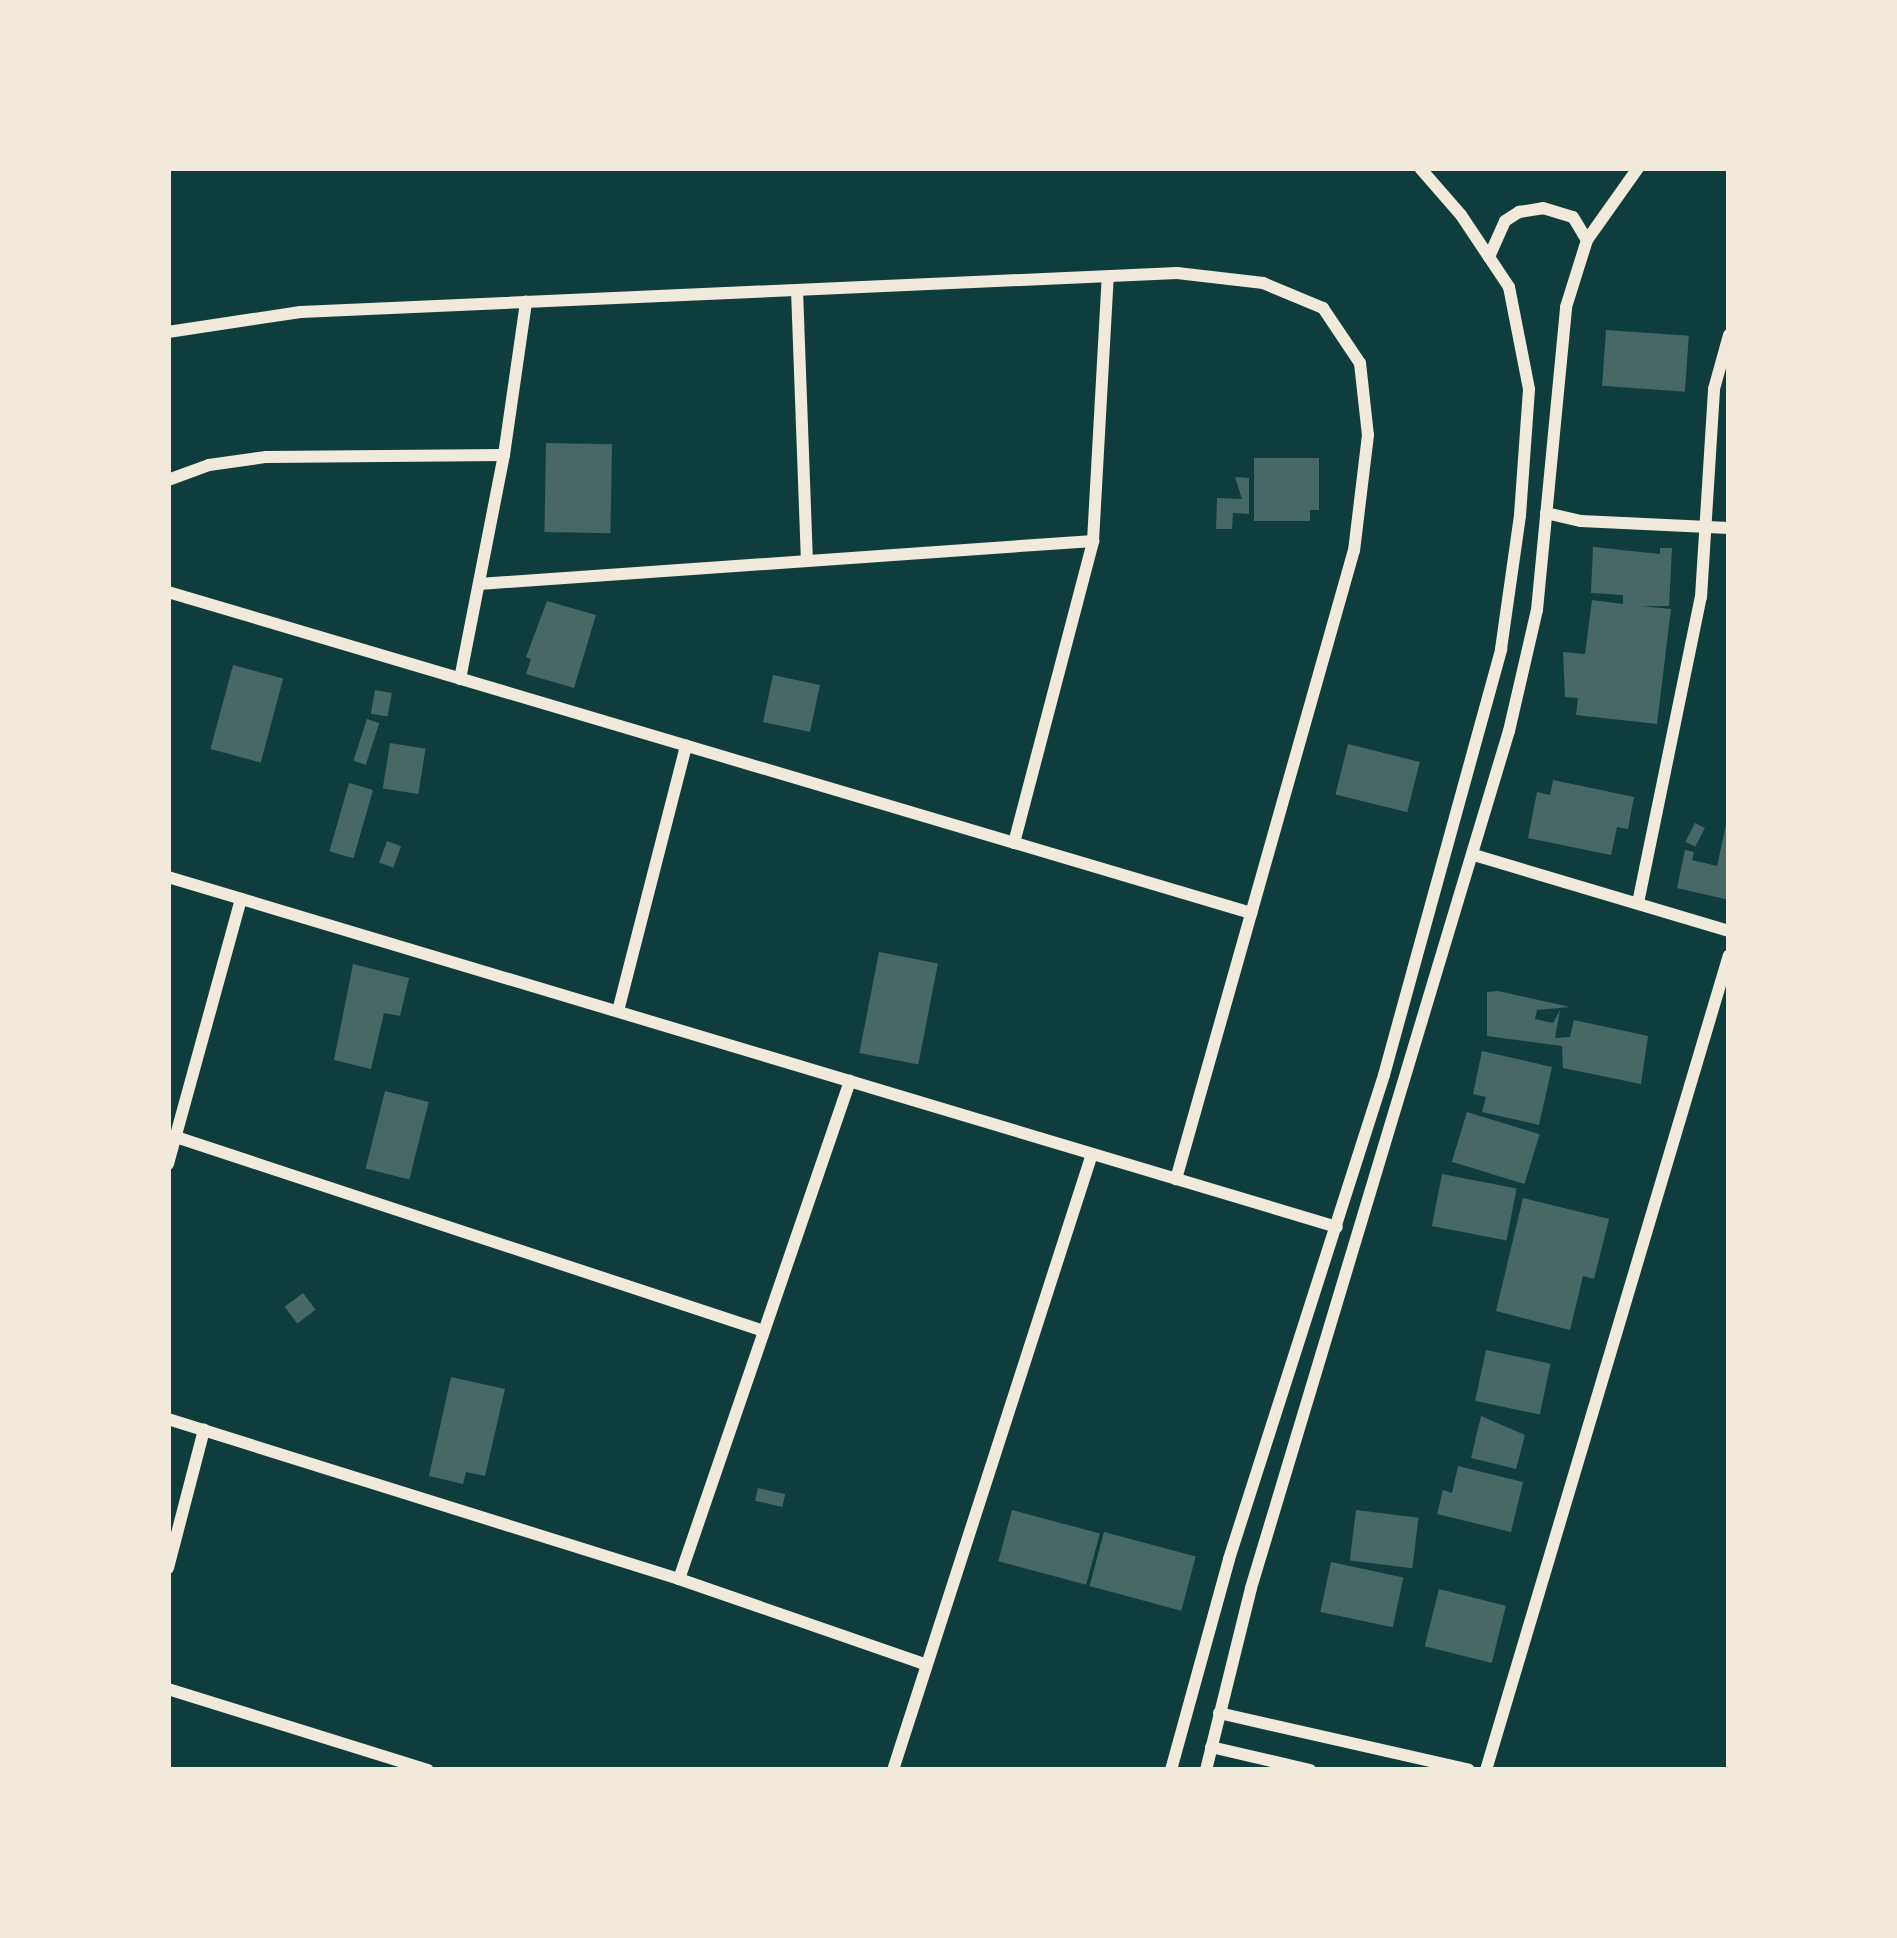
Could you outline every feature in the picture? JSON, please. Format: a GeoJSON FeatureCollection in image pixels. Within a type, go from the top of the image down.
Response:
{"type":"FeatureCollection","features":[{"type":"Feature","properties":{"kind":"street"},"geometry":{"type":"LineString","coordinates":[[1171,1770],[1228,1559],[1337,1227],[1501,649],[1520,514],[1528,389],[1509,287],[1420,168]]}},
{"type":"Feature","properties":{"kind":"street"},"geometry":{"type":"LineString","coordinates":[[1206,1770],[1298,1428],[1474,855],[1537,610],[1566,308],[1587,240],[1638,168]]}},
{"type":"Feature","properties":{"kind":"street"},"geometry":{"type":"LineString","coordinates":[[1489,256],[1505,221],[1520,212],[1544,208],[1573,217],[1587,240]]}},
{"type":"Feature","properties":{"kind":"street"},"geometry":{"type":"LineString","coordinates":[[168,332],[301,312],[1177,272],[1263,283],[1323,308],[1360,363],[1368,435],[1354,550],[1176,1179]]}},
{"type":"Feature","properties":{"kind":"street"},"geometry":{"type":"LineString","coordinates":[[1014,843],[1093,541],[1108,276]]}},
{"type":"Feature","properties":{"kind":"street"},"geometry":{"type":"LineString","coordinates":[[797,290],[807,561]]}},
{"type":"Feature","properties":{"kind":"street"},"geometry":{"type":"LineString","coordinates":[[460,679],[504,455],[526,302]]}},
{"type":"Feature","properties":{"kind":"street"},"geometry":{"type":"LineString","coordinates":[[1638,903],[1682,711],[1707,529],[1714,389],[1729,334]]}},
{"type":"Feature","properties":{"kind":"street"},"geometry":{"type":"LineString","coordinates":[[168,480],[208,465],[266,457],[504,455]]}},
{"type":"Feature","properties":{"kind":"street"},"geometry":{"type":"LineString","coordinates":[[1546,513],[1582,521],[1729,528]]}},
{"type":"Feature","properties":{"kind":"street"},"geometry":{"type":"LineString","coordinates":[[478,584],[1093,541]]}},
{"type":"Feature","properties":{"kind":"street"},"geometry":{"type":"LineString","coordinates":[[168,592],[1251,913]]}},
{"type":"Feature","properties":{"kind":"street"},"geometry":{"type":"LineString","coordinates":[[618,1012],[686,746]]}},
{"type":"Feature","properties":{"kind":"street"},"geometry":{"type":"LineString","coordinates":[[1474,855],[1729,932]]}},
{"type":"Feature","properties":{"kind":"street"},"geometry":{"type":"LineString","coordinates":[[168,877],[1337,1227]]}},
{"type":"Feature","properties":{"kind":"street"},"geometry":{"type":"LineString","coordinates":[[168,1164],[242,898]]}},
{"type":"Feature","properties":{"kind":"street"},"geometry":{"type":"LineString","coordinates":[[1486,1770],[1729,955]]}},
{"type":"Feature","properties":{"kind":"street"},"geometry":{"type":"LineString","coordinates":[[679,1579],[850,1081]]}},
{"type":"Feature","properties":{"kind":"street"},"geometry":{"type":"LineString","coordinates":[[176,1137],[764,1331]]}},
{"type":"Feature","properties":{"kind":"street"},"geometry":{"type":"LineString","coordinates":[[893,1770],[1091,1154]]}},
{"type":"Feature","properties":{"kind":"street"},"geometry":{"type":"LineString","coordinates":[[168,1419],[679,1579],[925,1664]]}},
{"type":"Feature","properties":{"kind":"street"},"geometry":{"type":"LineString","coordinates":[[168,1568],[204,1430]]}},
{"type":"Feature","properties":{"kind":"street"},"geometry":{"type":"LineString","coordinates":[[168,1689],[428,1770]]}},
{"type":"Feature","properties":{"kind":"street"},"geometry":{"type":"LineString","coordinates":[[1219,1713],[1469,1770]]}},
{"type":"Feature","properties":{"kind":"street"},"geometry":{"type":"LineString","coordinates":[[1211,1747],[1310,1770]]}},
{"type":"Feature","properties":{"kind":"building"},"geometry":{"type":"Polygon","coordinates":[[[1606,330],[1689,336],[1685,392],[1602,386],[1606,330]]]}},
{"type":"Feature","properties":{"kind":"building"},"geometry":{"type":"Polygon","coordinates":[[[546,443],[612,444],[610,533],[544,532],[546,443]]]}},
{"type":"Feature","properties":{"kind":"building"},"geometry":{"type":"Polygon","coordinates":[[[1254,458],[1319,458],[1319,510],[1310,510],[1310,521],[1254,521],[1254,458]]]}},
{"type":"Feature","properties":{"kind":"building"},"geometry":{"type":"Polygon","coordinates":[[[1235,477],[1249,478],[1249,514],[1233,513],[1232,529],[1216,529],[1217,498],[1242,499],[1235,477]]]}},
{"type":"Feature","properties":{"kind":"building"},"geometry":{"type":"Polygon","coordinates":[[[1593,547],[1660,554],[1660,548],[1672,548],[1669,606],[1641,606],[1671,609],[1657,724],[1576,715],[1578,698],[1565,697],[1563,652],[1585,654],[1592,600],[1623,604],[1623,595],[1591,593],[1593,547]]]}},
{"type":"Feature","properties":{"kind":"building"},"geometry":{"type":"Polygon","coordinates":[[[547,601],[596,615],[574,688],[526,674],[531,659],[526,657],[547,601]]]}},
{"type":"Feature","properties":{"kind":"building"},"geometry":{"type":"Polygon","coordinates":[[[233,665],[283,678],[261,762],[210,749],[233,665]]]}},
{"type":"Feature","properties":{"kind":"building"},"geometry":{"type":"Polygon","coordinates":[[[773,675],[820,685],[810,732],[763,722],[773,675]]]}},
{"type":"Feature","properties":{"kind":"building"},"geometry":{"type":"Polygon","coordinates":[[[375,690],[392,693],[388,717],[371,714],[375,690]]]}},
{"type":"Feature","properties":{"kind":"building"},"geometry":{"type":"Polygon","coordinates":[[[367,719],[379,723],[366,765],[353,761],[367,719]]]}},
{"type":"Feature","properties":{"kind":"building"},"geometry":{"type":"Polygon","coordinates":[[[390,743],[426,749],[418,794],[383,788],[390,743]]]}},
{"type":"Feature","properties":{"kind":"building"},"geometry":{"type":"Polygon","coordinates":[[[1348,744],[1420,762],[1407,812],[1335,794],[1348,744]]]}},
{"type":"Feature","properties":{"kind":"building"},"geometry":{"type":"Polygon","coordinates":[[[1553,780],[1634,797],[1628,829],[1617,827],[1611,855],[1528,838],[1537,792],[1550,795],[1553,780]]]}},
{"type":"Feature","properties":{"kind":"building"},"geometry":{"type":"Polygon","coordinates":[[[349,783],[373,790],[353,858],[329,851],[349,783]]]}},
{"type":"Feature","properties":{"kind":"building"},"geometry":{"type":"Polygon","coordinates":[[[1727,820],[1729,900],[1677,888],[1685,850],[1694,852],[1692,860],[1717,866],[1727,820]]]}},
{"type":"Feature","properties":{"kind":"building"},"geometry":{"type":"Polygon","coordinates":[[[1695,823],[1705,828],[1695,847],[1685,842],[1695,823]]]}},
{"type":"Feature","properties":{"kind":"building"},"geometry":{"type":"Polygon","coordinates":[[[387,841],[401,846],[393,868],[379,863],[387,841]]]}},
{"type":"Feature","properties":{"kind":"building"},"geometry":{"type":"Polygon","coordinates":[[[879,952],[938,963],[918,1065],[859,1053],[879,952]]]}},
{"type":"Feature","properties":{"kind":"building"},"geometry":{"type":"Polygon","coordinates":[[[353,964],[409,978],[400,1016],[384,1013],[371,1069],[334,1060],[353,964]]]}},
{"type":"Feature","properties":{"kind":"building"},"geometry":{"type":"Polygon","coordinates":[[[1487,992],[1570,1007],[1537,1010],[1535,1019],[1553,1023],[1560,1010],[1555,1038],[1570,1037],[1574,1020],[1648,1036],[1641,1084],[1563,1068],[1562,1046],[1487,1036],[1487,992]]]}},
{"type":"Feature","properties":{"kind":"building"},"geometry":{"type":"Polygon","coordinates":[[[1482,1051],[1552,1067],[1539,1125],[1482,1112],[1486,1097],[1473,1094],[1482,1051]]]}},
{"type":"Feature","properties":{"kind":"building"},"geometry":{"type":"Polygon","coordinates":[[[385,1091],[429,1102],[409,1180],[366,1169],[385,1091]]]}},
{"type":"Feature","properties":{"kind":"building"},"geometry":{"type":"Polygon","coordinates":[[[1467,1112],[1540,1134],[1524,1184],[1452,1162],[1467,1112]]]}},
{"type":"Feature","properties":{"kind":"building"},"geometry":{"type":"Polygon","coordinates":[[[1442,1174],[1517,1189],[1506,1241],[1432,1226],[1442,1174]]]}},
{"type":"Feature","properties":{"kind":"building"},"geometry":{"type":"Polygon","coordinates":[[[1523,1198],[1609,1219],[1594,1279],[1583,1276],[1570,1330],[1496,1311],[1523,1198]]]}},
{"type":"Feature","properties":{"kind":"building"},"geometry":{"type":"Polygon","coordinates":[[[303,1293],[316,1310],[297,1324],[285,1307],[303,1293]]]}},
{"type":"Feature","properties":{"kind":"building"},"geometry":{"type":"Polygon","coordinates":[[[1486,1350],[1551,1364],[1540,1415],[1475,1401],[1486,1350]]]}},
{"type":"Feature","properties":{"kind":"building"},"geometry":{"type":"Polygon","coordinates":[[[451,1377],[505,1389],[485,1476],[466,1472],[463,1484],[429,1476],[451,1377]]]}},
{"type":"Feature","properties":{"kind":"building"},"geometry":{"type":"Polygon","coordinates":[[[1481,1416],[1525,1435],[1516,1469],[1471,1458],[1481,1416]]]}},
{"type":"Feature","properties":{"kind":"building"},"geometry":{"type":"Polygon","coordinates":[[[1458,1466],[1523,1482],[1511,1532],[1437,1514],[1443,1490],[1452,1493],[1458,1466]]]}},
{"type":"Feature","properties":{"kind":"building"},"geometry":{"type":"Polygon","coordinates":[[[758,1488],[785,1494],[782,1507],[755,1501],[758,1488]]]}},
{"type":"Feature","properties":{"kind":"building"},"geometry":{"type":"Polygon","coordinates":[[[1012,1510],[1100,1534],[1086,1585],[998,1561],[1012,1510]]]}},
{"type":"Feature","properties":{"kind":"building"},"geometry":{"type":"Polygon","coordinates":[[[1356,1510],[1419,1518],[1412,1568],[1350,1561],[1356,1510]]]}},
{"type":"Feature","properties":{"kind":"building"},"geometry":{"type":"Polygon","coordinates":[[[1104,1532],[1196,1557],[1181,1611],[1090,1586],[1104,1532]]]}},
{"type":"Feature","properties":{"kind":"building"},"geometry":{"type":"Polygon","coordinates":[[[1331,1562],[1403,1577],[1393,1627],[1320,1612],[1331,1562]]]}},
{"type":"Feature","properties":{"kind":"building"},"geometry":{"type":"Polygon","coordinates":[[[1439,1589],[1506,1606],[1492,1663],[1425,1646],[1439,1589]]]}}]}
